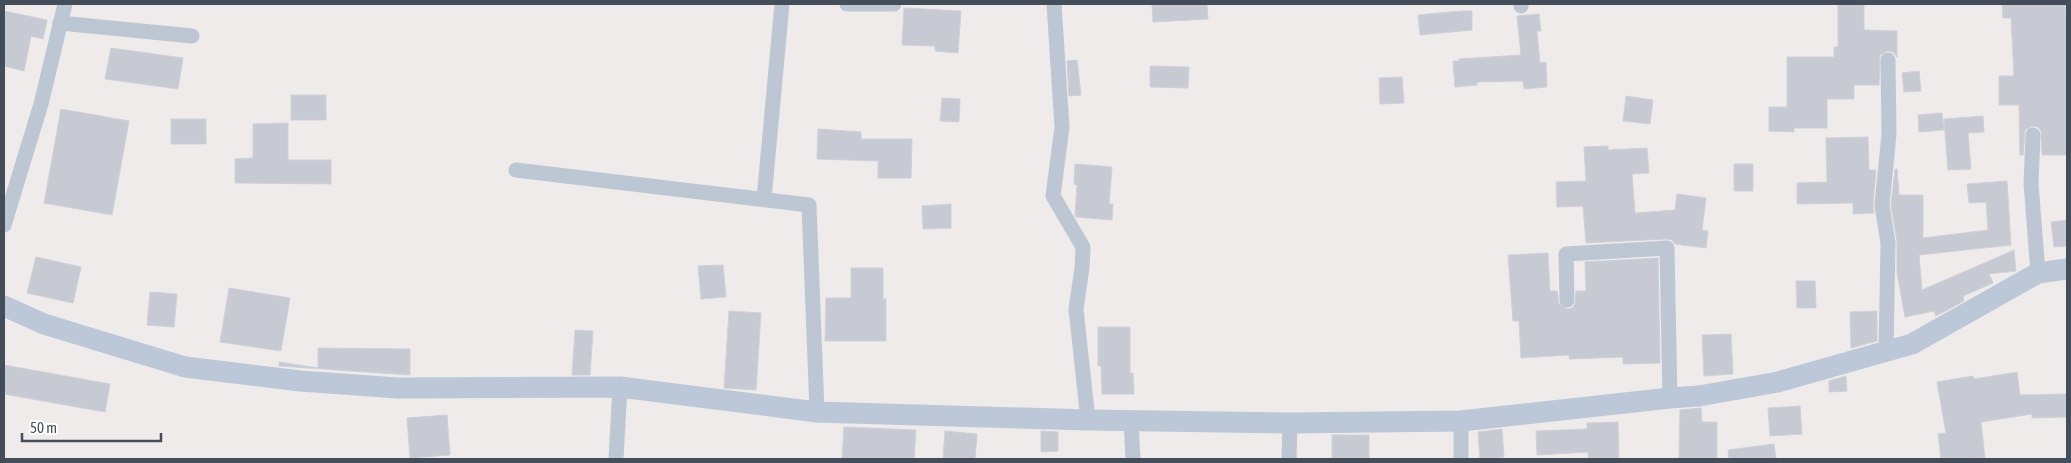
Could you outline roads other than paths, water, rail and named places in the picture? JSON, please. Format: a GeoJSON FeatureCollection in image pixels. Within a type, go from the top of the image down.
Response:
{"type":"FeatureCollection","features":[{"type":"Feature","properties":{"kind":"street"},"geometry":{"type":"LineString","coordinates":[[4,225],[41,104],[65,4]]}},
{"type":"Feature","properties":{"kind":"street"},"geometry":{"type":"LineString","coordinates":[[764,199],[782,4]]}},
{"type":"Feature","properties":{"kind":"street"},"geometry":{"type":"LineString","coordinates":[[847,4],[894,4]]}},
{"type":"Feature","properties":{"kind":"street"},"geometry":{"type":"LineString","coordinates":[[1054,4],[1062,127],[1053,196],[1084,247],[1076,309],[1088,420]]}},
{"type":"Feature","properties":{"kind":"street"},"geometry":{"type":"LineString","coordinates":[[60,23],[192,36]]}},
{"type":"Feature","properties":{"kind":"street"},"geometry":{"type":"LineString","coordinates":[[1886,352],[1888,243],[1882,205],[1890,134],[1888,60]]}},
{"type":"Feature","properties":{"kind":"street"},"geometry":{"type":"LineString","coordinates":[[2033,135],[2031,183],[2038,273]]}},
{"type":"Feature","properties":{"kind":"street"},"geometry":{"type":"LineString","coordinates":[[516,170],[809,205],[817,412]]}},
{"type":"Feature","properties":{"kind":"street"},"geometry":{"type":"LineString","coordinates":[[1567,300],[1566,254],[1667,248],[1670,398]]}},
{"type":"Feature","properties":{"kind":"street"},"geometry":{"type":"LineString","coordinates":[[4,306],[44,324],[185,368],[300,381],[398,388],[620,388],[817,412],[1130,421],[1290,423],[1461,421],[1699,396],[1778,382],[1912,344],[2038,273],[2067,269]]}},
{"type":"Feature","properties":{"kind":"street"},"geometry":{"type":"LineString","coordinates":[[616,459],[620,388]]}},
{"type":"Feature","properties":{"kind":"street"},"geometry":{"type":"LineString","coordinates":[[1130,421],[1133,459]]}},
{"type":"Feature","properties":{"kind":"street"},"geometry":{"type":"LineString","coordinates":[[1461,421],[1461,459]]}},
{"type":"Feature","properties":{"kind":"street"},"geometry":{"type":"LineString","coordinates":[[1290,423],[1290,459]]}}]}
